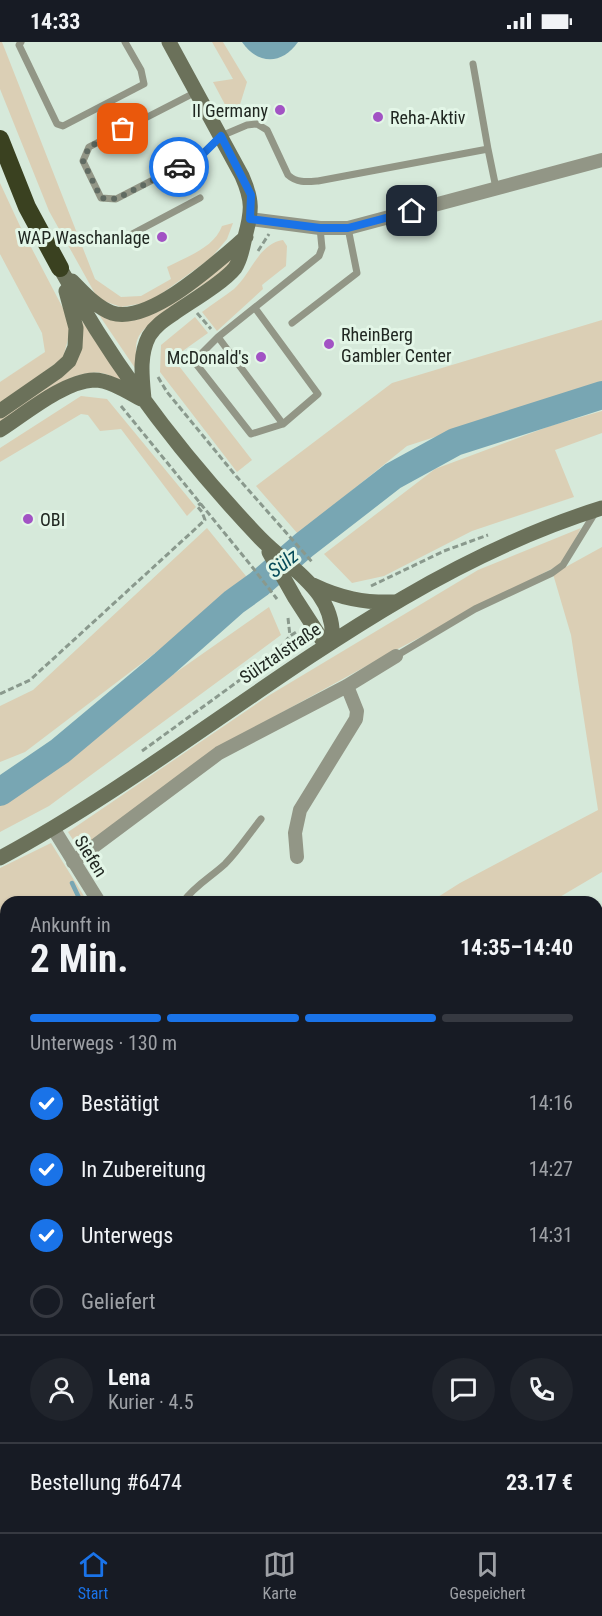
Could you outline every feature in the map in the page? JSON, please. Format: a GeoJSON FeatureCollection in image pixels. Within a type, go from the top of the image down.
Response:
{"type":"FeatureCollection","features":[{"type":"Feature","properties":{"kind":"highway"},"geometry":{"type":"LineString","coordinates":[[0,139],[27,207],[60,268]]}},
{"type":"Feature","properties":{"kind":"main road"},"geometry":{"type":"LineString","coordinates":[[144,400],[142,365],[144,348],[150,334],[158,325],[207,291],[235,268],[241,256],[250,219],[251,195],[169,42]]}},
{"type":"Feature","properties":{"kind":"main road"},"geometry":{"type":"LineString","coordinates":[[60,268],[96,304],[113,313],[130,314],[149,309],[201,276],[246,237]]}},
{"type":"Feature","properties":{"kind":"main road"},"geometry":{"type":"LineString","coordinates":[[60,268],[89,319],[144,400],[193,462],[261,539],[322,598],[333,621],[329,644]]}},
{"type":"Feature","properties":{"kind":"main road"},"geometry":{"type":"LineString","coordinates":[[0,411],[58,371],[69,361],[75,347],[76,328],[60,268]]}},
{"type":"Feature","properties":{"kind":"main road"},"geometry":{"type":"LineString","coordinates":[[0,430],[78,383],[96,380],[144,400]]}},
{"type":"Feature","properties":{"kind":"main road","name":"Sülztalstraße"},"geometry":{"type":"LineString","coordinates":[[0,858],[53,828],[394,602],[475,559],[536,532],[600,509]]}},
{"type":"Feature","properties":{"kind":"main road"},"geometry":{"type":"LineString","coordinates":[[261,539],[295,598],[329,644]]}},
{"type":"Feature","properties":{"kind":"main road"},"geometry":{"type":"LineString","coordinates":[[311,585],[359,601],[394,602]]}},
{"type":"Feature","properties":{"kind":"street"},"geometry":{"type":"LineString","coordinates":[[250,219],[320,228],[348,228],[602,160]]}},
{"type":"Feature","properties":{"kind":"street","name":"Sülztalstraße"},"geometry":{"type":"LineString","coordinates":[[73,862],[219,753],[346,686],[396,656]]}},
{"type":"Feature","properties":{"kind":"street"},"geometry":{"type":"LineString","coordinates":[[297,857],[295,833],[300,810],[356,719],[357,711],[346,686]]}},
{"type":"Feature","properties":{"kind":"street","name":"Siefen"},"geometry":{"type":"LineString","coordinates":[[53,828],[95,896]]}},
{"type":"Feature","properties":{"kind":"lane"},"geometry":{"type":"LineString","coordinates":[[21,42],[19,45],[57,124],[63,126],[144,84],[141,70],[125,42]]}},
{"type":"Feature","properties":{"kind":"lane"},"geometry":{"type":"LineString","coordinates":[[473,64],[496,188]]}},
{"type":"Feature","properties":{"kind":"lane"},"geometry":{"type":"LineString","coordinates":[[196,92],[89,147],[83,161],[101,198],[116,199],[201,156],[221,136],[247,125],[257,124],[267,130],[288,175],[302,182],[318,181],[488,149]]}},
{"type":"Feature","properties":{"kind":"lane"},"geometry":{"type":"LineString","coordinates":[[117,242],[200,198]]}},
{"type":"Feature","properties":{"kind":"lane"},"geometry":{"type":"LineString","coordinates":[[255,308],[318,394],[283,424],[250,434],[197,364],[202,353],[218,337],[319,256],[322,248],[320,228]]}},
{"type":"Feature","properties":{"kind":"lane"},"geometry":{"type":"LineString","coordinates":[[292,323],[357,273],[348,228]]}},
{"type":"Feature","properties":{"kind":"lane"},"geometry":{"type":"LineString","coordinates":[[218,337],[283,424]]}},
{"type":"Feature","properties":{"kind":"lane","name":"Sülztalstraße"},"geometry":{"type":"LineString","coordinates":[[396,656],[475,609],[552,573],[563,565],[600,509]]}},
{"type":"Feature","properties":{"kind":"lane"},"geometry":{"type":"LineString","coordinates":[[187,896],[191,890],[209,879],[227,862],[261,819]]}},
{"type":"Feature","properties":{"kind":"path"},"geometry":{"type":"LineString","coordinates":[[195,311],[218,337]]}},
{"type":"Feature","properties":{"kind":"path"},"geometry":{"type":"LineString","coordinates":[[120,405],[278,600]]}},
{"type":"Feature","properties":{"kind":"path"},"geometry":{"type":"LineString","coordinates":[[236,476],[315,566]]}},
{"type":"Feature","properties":{"kind":"path"},"geometry":{"type":"LineString","coordinates":[[0,694],[30,680],[205,520],[197,506],[201,504]]}},
{"type":"Feature","properties":{"kind":"path"},"geometry":{"type":"LineString","coordinates":[[286,615],[290,621],[290,636]]}},
{"type":"Feature","properties":{"kind":"shaded area"},"geometry":{"type":"Polygon","coordinates":[[[0,42],[2,42],[95,279],[121,297],[141,296],[171,279],[167,267],[199,251],[213,240],[222,226],[233,223],[227,239],[211,258],[150,302],[121,307],[98,299],[49,211],[0,89],[0,42]]]}},
{"type":"Feature","properties":{"kind":"shaded area"},"geometry":{"type":"Polygon","coordinates":[[[212,42],[223,42],[247,82],[238,111],[230,114],[213,82],[233,79],[212,42]]]}},
{"type":"Feature","properties":{"kind":"shaded area"},"geometry":{"type":"Polygon","coordinates":[[[0,183],[71,328],[63,358],[0,405],[0,382],[45,352],[42,333],[0,254],[0,183]]]}},
{"type":"Feature","properties":{"kind":"shaded area"},"geometry":{"type":"Polygon","coordinates":[[[283,240],[287,246],[286,266],[262,285],[263,289],[217,331],[202,312],[234,289],[267,247],[283,240]]]}},
{"type":"Feature","properties":{"kind":"shaded area"},"geometry":{"type":"Polygon","coordinates":[[[230,258],[232,262],[227,269],[165,311],[144,330],[136,345],[137,371],[95,309],[114,318],[130,321],[143,317],[168,303],[230,258]]]}},
{"type":"Feature","properties":{"kind":"shaded area"},"geometry":{"type":"Polygon","coordinates":[[[78,315],[123,382],[101,373],[75,376],[48,390],[0,423],[0,417],[72,366],[80,347],[78,315]]]}},
{"type":"Feature","properties":{"kind":"shaded area"},"geometry":{"type":"Polygon","coordinates":[[[195,317],[208,333],[177,355],[179,366],[252,460],[237,472],[160,372],[161,345],[195,317]]]}},
{"type":"Feature","properties":{"kind":"shaded area"},"geometry":{"type":"Polygon","coordinates":[[[602,320],[602,383],[407,446],[298,534],[256,486],[392,383],[602,320]]]}},
{"type":"Feature","properties":{"kind":"shaded area"},"geometry":{"type":"Polygon","coordinates":[[[81,396],[107,399],[196,507],[187,516],[121,429],[100,431],[88,415],[81,414],[0,462],[0,448],[81,396]]]}},
{"type":"Feature","properties":{"kind":"shaded area"},"geometry":{"type":"Polygon","coordinates":[[[602,411],[602,433],[555,450],[574,497],[472,531],[384,576],[352,583],[324,554],[435,469],[550,426],[602,411]]]}},
{"type":"Feature","properties":{"kind":"shaded area"},"geometry":{"type":"Polygon","coordinates":[[[207,528],[250,581],[25,752],[0,762],[0,706],[33,690],[207,528]]]}},
{"type":"Feature","properties":{"kind":"shaded area"},"geometry":{"type":"Polygon","coordinates":[[[581,528],[563,563],[390,653],[221,746],[82,854],[68,832],[268,696],[478,570],[581,528]]]}},
{"type":"Feature","properties":{"kind":"shaded area"},"geometry":{"type":"Polygon","coordinates":[[[602,547],[602,872],[561,896],[439,896],[598,810],[571,635],[553,574],[602,547]]]}},
{"type":"Feature","properties":{"kind":"shaded area"},"geometry":{"type":"Polygon","coordinates":[[[269,607],[281,635],[49,806],[0,832],[0,786],[74,744],[269,607]]]}},
{"type":"Feature","properties":{"kind":"shaded area"},"geometry":{"type":"Polygon","coordinates":[[[51,843],[84,896],[0,896],[0,868],[51,843]]]}},
{"type":"Feature","properties":{"kind":"water"},"geometry":{"type":"Polygon","coordinates":[[[242,42],[298,42],[285,55],[270,59],[255,55],[242,42]]]}},
{"type":"Feature","properties":{"kind":"waterway","name":"Sülz"},"geometry":{"type":"LineString","coordinates":[[0,792],[60,751],[234,602],[393,476],[455,442],[602,395]]}},
{"type":"Feature","properties":{"kind":"waterway"},"geometry":{"type":"LineString","coordinates":[[72,883],[78,896]]}},
{"type":"Feature","properties":{"kind":"way so far"},"geometry":{"type":"LineString","coordinates":[[123,129],[89,147],[83,161],[101,198],[116,199],[179,167]]}},
{"type":"Feature","properties":{"kind":"place","name":"II Germany"},"geometry":{"type":"Point","coordinates":[280,110]}},
{"type":"Feature","properties":{"kind":"place","name":"Reha-Aktiv"},"geometry":{"type":"Point","coordinates":[378,117]}},
{"type":"Feature","properties":{"kind":"place","name":"WAP Waschanlage"},"geometry":{"type":"Point","coordinates":[162,237]}},
{"type":"Feature","properties":{"kind":"place","name":"RheinBerg Gambler Center"},"geometry":{"type":"Point","coordinates":[329,344]}},
{"type":"Feature","properties":{"kind":"place","name":"McDonald's"},"geometry":{"type":"Point","coordinates":[261,357]}},
{"type":"Feature","properties":{"kind":"place","name":"OBI"},"geometry":{"type":"Point","coordinates":[28,519]}},
{"type":"Feature","properties":{"kind":"route"},"geometry":{"type":"LineString","coordinates":[[179,167],[201,156],[221,136],[251,195],[250,219],[320,228],[348,228],[412,211]]}}]}
